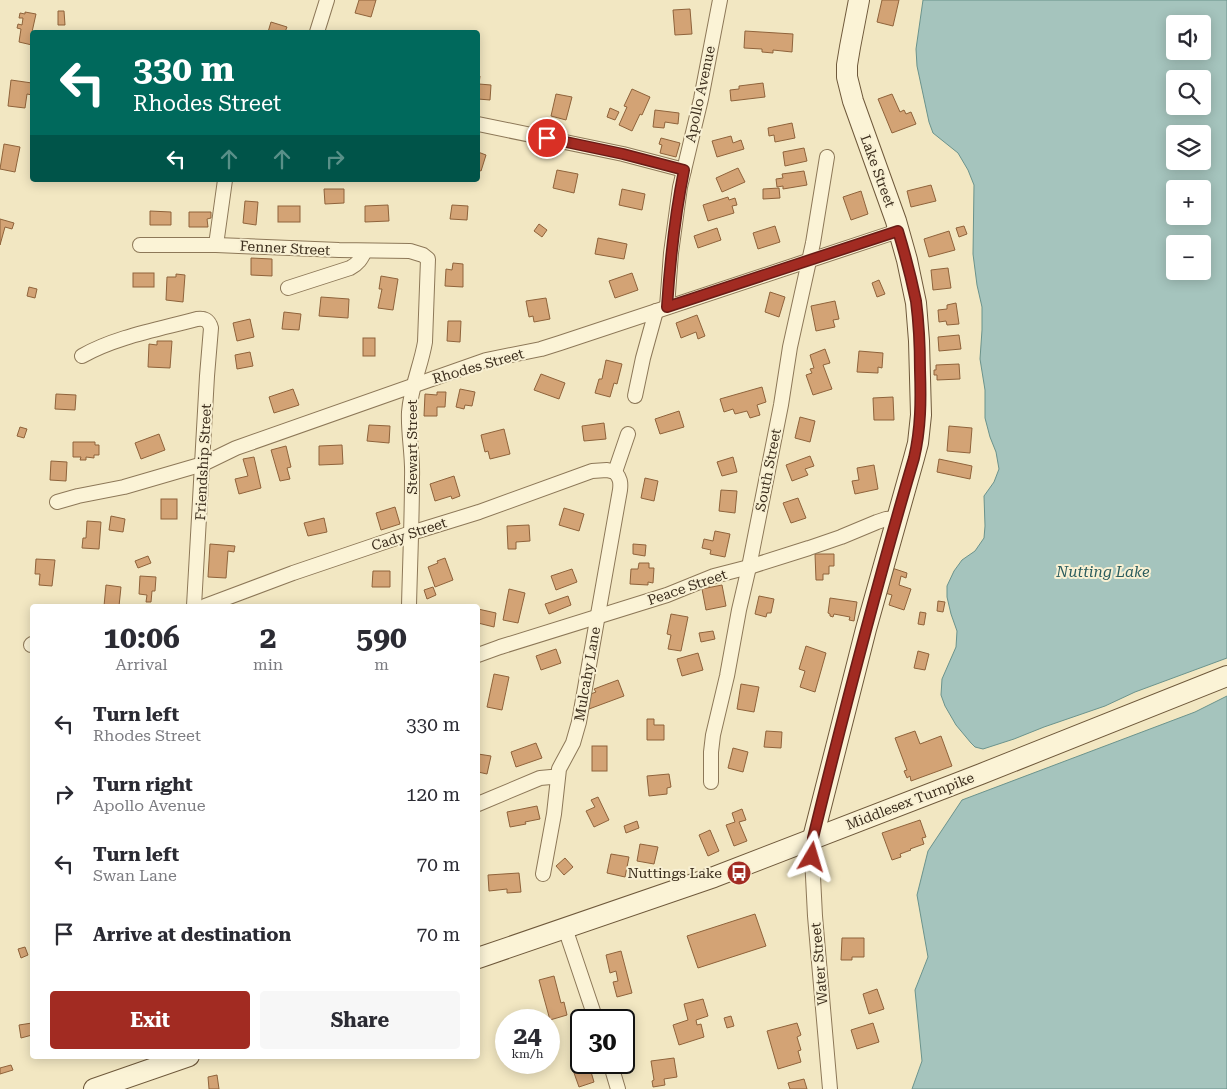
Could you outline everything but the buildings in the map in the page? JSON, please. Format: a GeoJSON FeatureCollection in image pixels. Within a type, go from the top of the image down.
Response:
{"type":"FeatureCollection","features":[{"type":"Feature","properties":{"kind":"main road","name":"Lake Street"},"geometry":{"type":"LineString","coordinates":[[813,838],[861,646],[918,444],[921,415],[916,303],[907,260],[853,101],[847,77],[847,65],[859,0]]}},
{"type":"Feature","properties":{"kind":"main road","name":"Middlesex Turnpike"},"geometry":{"type":"LineString","coordinates":[[480,957],[714,876],[1227,676]]}},
{"type":"Feature","properties":{"kind":"main road"},"geometry":{"type":"LineString","coordinates":[[94,1089],[180,1059]]}},
{"type":"Feature","properties":{"kind":"street"},"geometry":{"type":"LineString","coordinates":[[318,30],[327,0]]}},
{"type":"Feature","properties":{"kind":"street","name":"Apollo Avenue"},"geometry":{"type":"LineString","coordinates":[[635,396],[643,358],[662,309],[677,205],[701,99],[720,0]]}},
{"type":"Feature","properties":{"kind":"street"},"geometry":{"type":"LineString","coordinates":[[480,124],[623,154],[684,170]]}},
{"type":"Feature","properties":{"kind":"street","name":"South Street"},"geometry":{"type":"LineString","coordinates":[[711,782],[713,735],[728,676],[735,630],[781,405],[790,347],[810,260],[827,157]]}},
{"type":"Feature","properties":{"kind":"street"},"geometry":{"type":"LineString","coordinates":[[216,244],[225,182]]}},
{"type":"Feature","properties":{"kind":"street","name":"Rhodes Street"},"geometry":{"type":"LineString","coordinates":[[58,502],[124,487],[203,464],[236,448],[486,360],[560,343],[898,231]]}},
{"type":"Feature","properties":{"kind":"street","name":"Fenner Street"},"geometry":{"type":"LineString","coordinates":[[140,245],[216,244],[365,251],[410,251],[423,254],[428,259]]}},
{"type":"Feature","properties":{"kind":"street"},"geometry":{"type":"LineString","coordinates":[[288,288],[350,268],[356,265],[365,251]]}},
{"type":"Feature","properties":{"kind":"street","name":"Stewart Street"},"geometry":{"type":"LineString","coordinates":[[409,604],[412,476],[409,426],[413,385],[425,342],[428,259]]}},
{"type":"Feature","properties":{"kind":"street","name":"Friendship Street"},"geometry":{"type":"LineString","coordinates":[[82,356],[123,339],[197,319],[206,320],[210,323],[194,604]]}},
{"type":"Feature","properties":{"kind":"street"},"geometry":{"type":"LineString","coordinates":[[615,472],[628,434]]}},
{"type":"Feature","properties":{"kind":"street","name":"Cady Street"},"geometry":{"type":"LineString","coordinates":[[210,604],[293,573],[479,512],[592,472],[607,470],[615,472]]}},
{"type":"Feature","properties":{"kind":"street","name":"Mulcahy Lane"},"geometry":{"type":"LineString","coordinates":[[543,874],[554,814],[557,778],[559,769],[573,743],[579,722],[598,616],[621,483],[615,472]]}},
{"type":"Feature","properties":{"kind":"street","name":"Peace Street"},"geometry":{"type":"LineString","coordinates":[[480,654],[667,595],[714,576],[749,567],[833,540],[886,519],[897,518]]}},
{"type":"Feature","properties":{"kind":"street"},"geometry":{"type":"LineString","coordinates":[[480,803],[540,778],[557,778]]}},
{"type":"Feature","properties":{"kind":"street","name":"Water Street"},"geometry":{"type":"LineString","coordinates":[[813,838],[815,916],[830,1089]]}},
{"type":"Feature","properties":{"kind":"street"},"geometry":{"type":"LineString","coordinates":[[565,928],[592,1009]]}},
{"type":"Feature","properties":{"kind":"street"},"geometry":{"type":"LineString","coordinates":[[614,1074],[618,1089]]}},
{"type":"Feature","properties":{"kind":"water","name":"Nutting Lake"},"geometry":{"type":"Polygon","coordinates":[[[923,0],[1227,0],[1227,658],[1135,692],[1105,706],[983,749],[975,747],[956,725],[941,695],[942,679],[956,647],[957,631],[947,597],[947,586],[962,560],[975,551],[984,538],[984,496],[994,482],[999,469],[996,452],[985,418],[985,390],[980,359],[982,307],[973,254],[974,185],[958,153],[933,133],[917,66],[916,49],[923,0]]]}},
{"type":"Feature","properties":{"kind":"water"},"geometry":{"type":"Polygon","coordinates":[[[1227,696],[1227,1089],[912,1089],[922,1061],[915,990],[928,957],[917,895],[928,851],[962,800],[1195,712],[1227,696]]]}},
{"type":"Feature","properties":{"kind":"place","name":"Nuttings Lake"},"geometry":{"type":"Point","coordinates":[739,873]}},
{"type":"Feature","properties":{"kind":"route"},"geometry":{"type":"LineString","coordinates":[[547,138],[623,154],[684,170],[671,252],[667,307],[898,231],[907,260],[916,303],[921,400],[920,430],[918,444],[846,704],[813,838],[812,857]]}}]}
